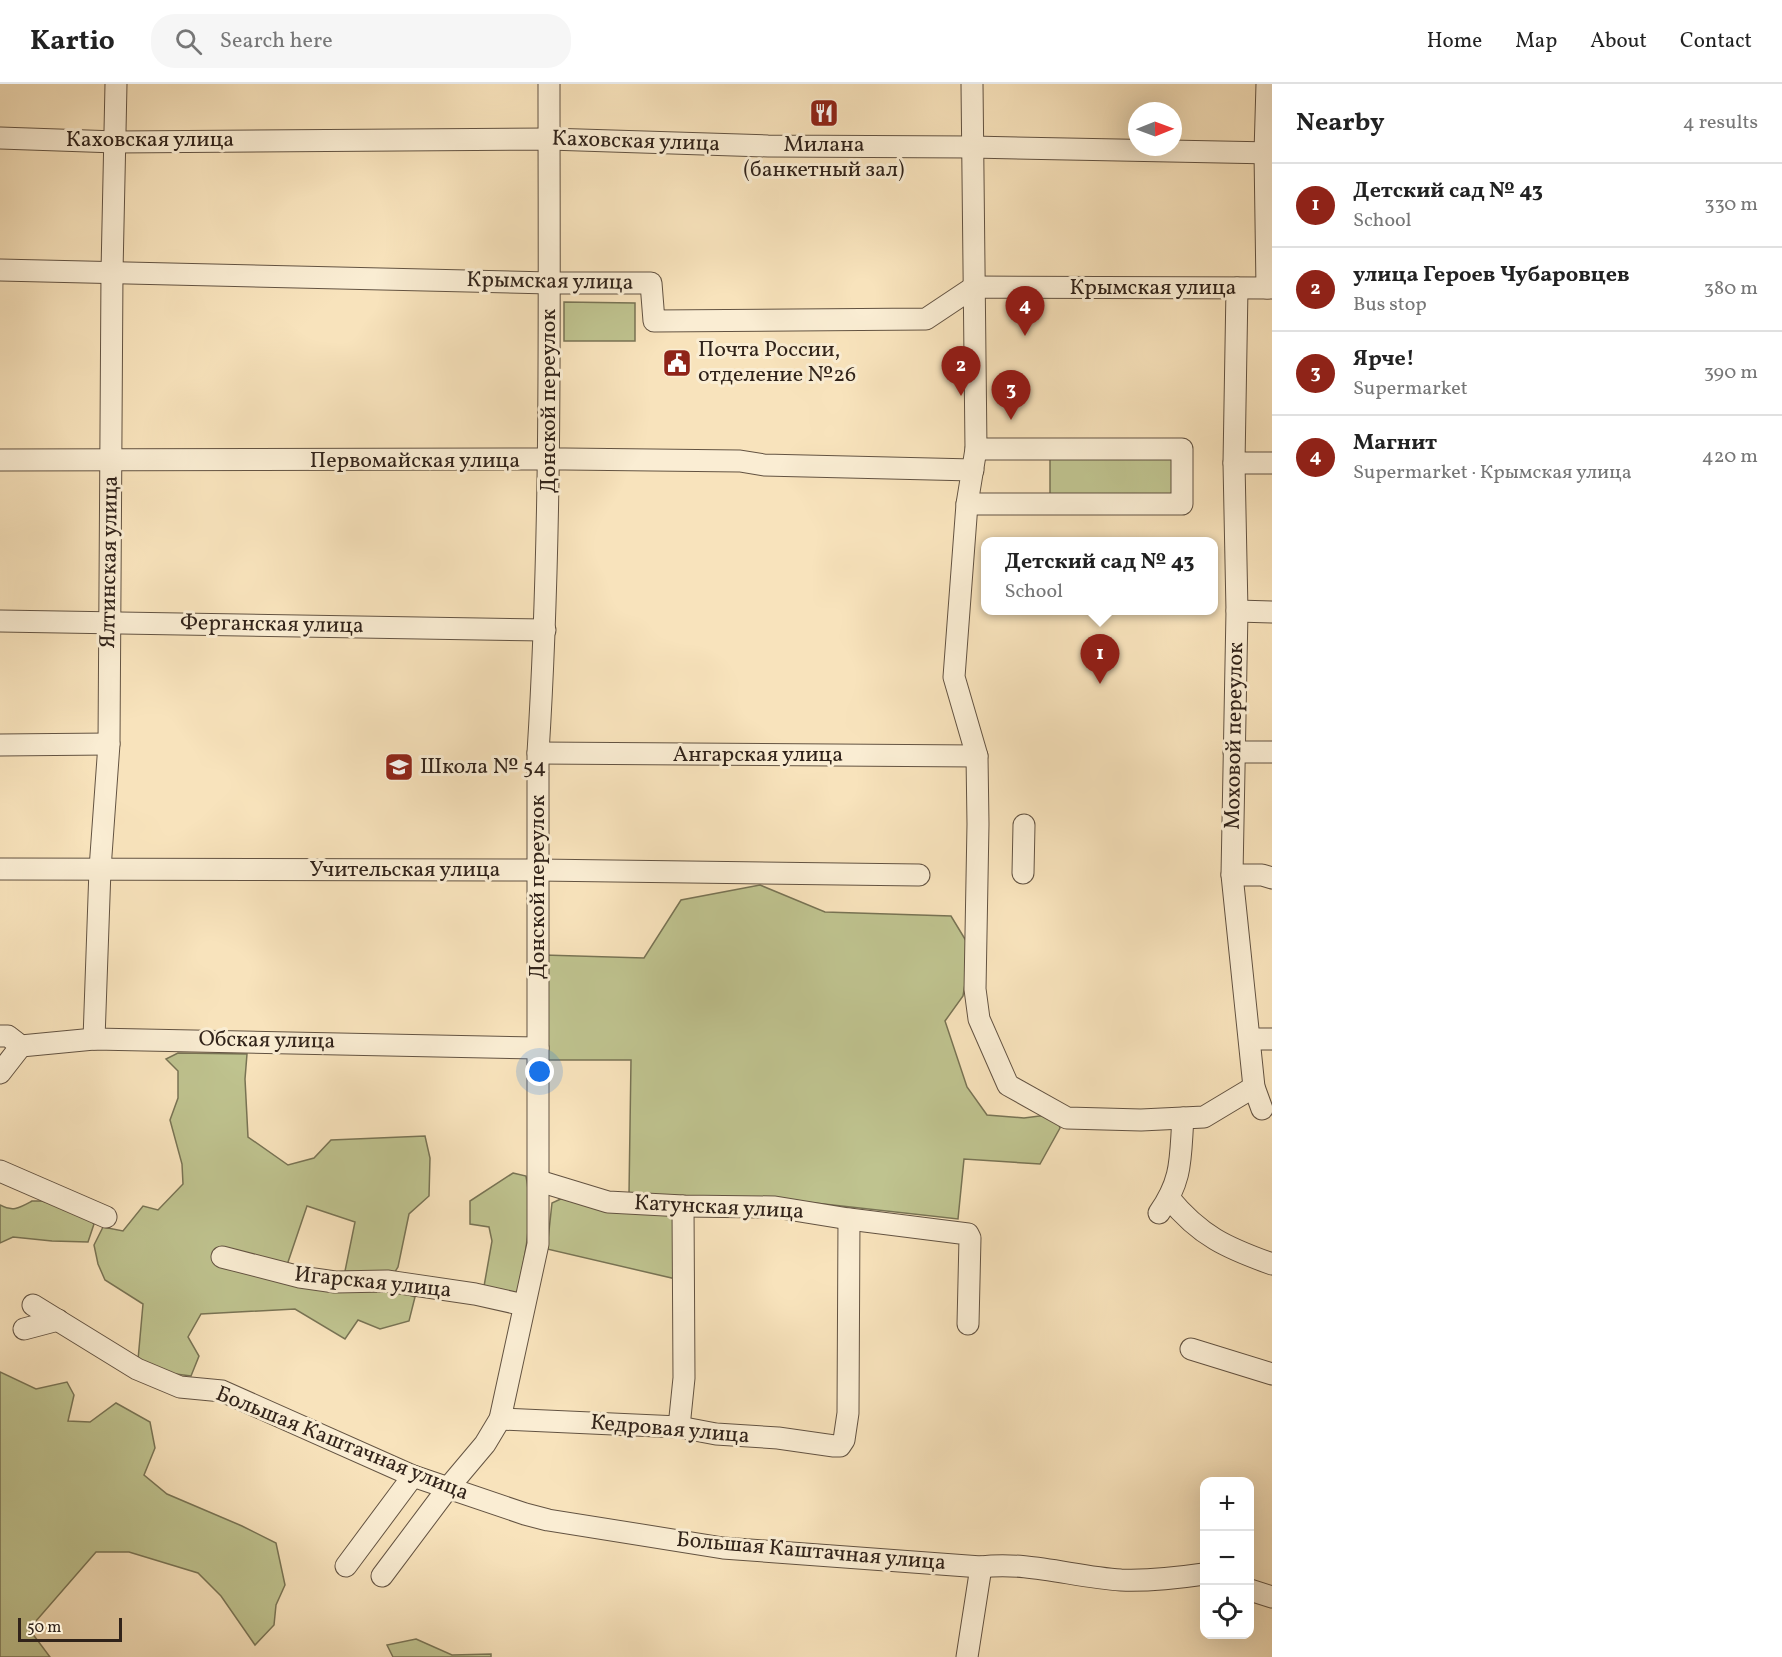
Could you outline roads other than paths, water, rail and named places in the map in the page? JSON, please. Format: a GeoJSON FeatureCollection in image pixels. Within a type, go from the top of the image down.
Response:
{"type":"FeatureCollection","features":[{"type":"Feature","properties":{"kind":"street","name":"Ялтинская улица"},"geometry":{"type":"LineString","coordinates":[[94,1039],[100,869],[109,744],[112,272],[116,84]]}},
{"type":"Feature","properties":{"kind":"street","name":"Донской переулок"},"geometry":{"type":"LineString","coordinates":[[382,1576],[448,1488],[485,1444],[500,1419],[538,1244],[538,753],[545,630],[549,460],[549,84]]}},
{"type":"Feature","properties":{"kind":"street"},"geometry":{"type":"LineString","coordinates":[[972,84],[975,459],[966,504],[954,677],[977,756],[975,989],[979,1019],[1008,1085],[1067,1118],[1141,1120],[1204,1117],[1254,1087]]}},
{"type":"Feature","properties":{"kind":"street"},"geometry":{"type":"LineString","coordinates":[[1267,84],[1269,288]]}},
{"type":"Feature","properties":{"kind":"street","name":"Каховская улица"},"geometry":{"type":"LineString","coordinates":[[0,138],[116,142],[549,139],[768,146],[971,147],[1268,153]]}},
{"type":"Feature","properties":{"kind":"street","name":"Крымская улица"},"geometry":{"type":"LineString","coordinates":[[0,270],[550,283],[651,283],[654,321],[926,319],[974,287],[1269,288]]}},
{"type":"Feature","properties":{"kind":"street","name":"Моховой переулок"},"geometry":{"type":"LineString","coordinates":[[1237,288],[1234,463],[1238,611],[1232,875],[1254,1087],[1262,1109]]}},
{"type":"Feature","properties":{"kind":"street","name":"Первомайская улица"},"geometry":{"type":"LineString","coordinates":[[0,460],[740,461],[764,465],[975,459],[1182,449],[1182,504],[966,504]]}},
{"type":"Feature","properties":{"kind":"street"},"geometry":{"type":"LineString","coordinates":[[1234,463],[1272,463]]}},
{"type":"Feature","properties":{"kind":"street"},"geometry":{"type":"LineString","coordinates":[[1238,611],[1272,612]]}},
{"type":"Feature","properties":{"kind":"street","name":"Ферганская улица"},"geometry":{"type":"LineString","coordinates":[[0,621],[545,630]]}},
{"type":"Feature","properties":{"kind":"street"},"geometry":{"type":"LineString","coordinates":[[0,745],[109,744]]}},
{"type":"Feature","properties":{"kind":"street"},"geometry":{"type":"LineString","coordinates":[[1234,752],[1272,752]]}},
{"type":"Feature","properties":{"kind":"street","name":"Ангарская улица"},"geometry":{"type":"LineString","coordinates":[[538,753],[977,756]]}},
{"type":"Feature","properties":{"kind":"street"},"geometry":{"type":"LineString","coordinates":[[1023,873],[1024,825]]}},
{"type":"Feature","properties":{"kind":"street","name":"Учительская улица"},"geometry":{"type":"LineString","coordinates":[[0,869],[537,870],[919,875]]}},
{"type":"Feature","properties":{"kind":"street"},"geometry":{"type":"LineString","coordinates":[[1232,875],[1263,875],[1272,878]]}},
{"type":"Feature","properties":{"kind":"street"},"geometry":{"type":"LineString","coordinates":[[0,1036],[8,1036],[21,1046],[0,1073]]}},
{"type":"Feature","properties":{"kind":"street","name":"Обская улица"},"geometry":{"type":"LineString","coordinates":[[21,1046],[94,1039],[538,1048]]}},
{"type":"Feature","properties":{"kind":"street"},"geometry":{"type":"LineString","coordinates":[[1183,1118],[1179,1176],[1164,1206],[1225,1246],[1272,1264]]}},
{"type":"Feature","properties":{"kind":"street"},"geometry":{"type":"LineString","coordinates":[[0,1171],[106,1217]]}},
{"type":"Feature","properties":{"kind":"street","name":"Катунская улица"},"geometry":{"type":"LineString","coordinates":[[539,1181],[608,1202],[775,1207],[849,1219],[962,1232],[968,1234],[970,1238],[968,1324]]}},
{"type":"Feature","properties":{"kind":"street"},"geometry":{"type":"LineString","coordinates":[[679,1427],[684,1378],[683,1206]]}},
{"type":"Feature","properties":{"kind":"street","name":"Кедровая улица"},"geometry":{"type":"LineString","coordinates":[[500,1419],[679,1427],[716,1434],[778,1438],[840,1446],[844,1440],[848,1413],[849,1219]]}},
{"type":"Feature","properties":{"kind":"street","name":"Игарская улица"},"geometry":{"type":"LineString","coordinates":[[222,1257],[300,1277],[335,1282],[387,1281],[475,1294],[524,1305]]}},
{"type":"Feature","properties":{"kind":"street","name":"Большая Каштачная улица"},"geometry":{"type":"LineString","coordinates":[[33,1305],[136,1369],[180,1387],[222,1391],[413,1476],[495,1505],[548,1520],[723,1548],[981,1567],[1002,1565],[1120,1580],[1171,1579],[1200,1575]]}},
{"type":"Feature","properties":{"kind":"street"},"geometry":{"type":"LineString","coordinates":[[24,1329],[58,1320]]}},
{"type":"Feature","properties":{"kind":"street"},"geometry":{"type":"LineString","coordinates":[[1191,1349],[1272,1374]]}},
{"type":"Feature","properties":{"kind":"street"},"geometry":{"type":"LineString","coordinates":[[346,1566],[413,1476]]}},
{"type":"Feature","properties":{"kind":"street"},"geometry":{"type":"LineString","coordinates":[[967,1657],[981,1567]]}},
{"type":"Feature","properties":{"kind":"street"},"geometry":{"type":"LineString","coordinates":[[1254,1591],[1272,1597]]}},
{"type":"Feature","properties":{"kind":"place","name":"Милана (банкетный зал)"},"geometry":{"type":"Point","coordinates":[824,113]}},
{"type":"Feature","properties":{"kind":"place","name":"Магнит"},"geometry":{"type":"Point","coordinates":[1025,336]}},
{"type":"Feature","properties":{"kind":"place","name":"Почта России, отделение №26"},"geometry":{"type":"Point","coordinates":[677,363]}},
{"type":"Feature","properties":{"kind":"place","name":"улица Героев Чубаровцев"},"geometry":{"type":"Point","coordinates":[961,396]}},
{"type":"Feature","properties":{"kind":"place","name":"Ярче!"},"geometry":{"type":"Point","coordinates":[1011,420]}},
{"type":"Feature","properties":{"kind":"place","name":"Детский сад № 43"},"geometry":{"type":"Point","coordinates":[1100,684]}},
{"type":"Feature","properties":{"kind":"place","name":"Школа № 54"},"geometry":{"type":"Point","coordinates":[399,767]}}]}
